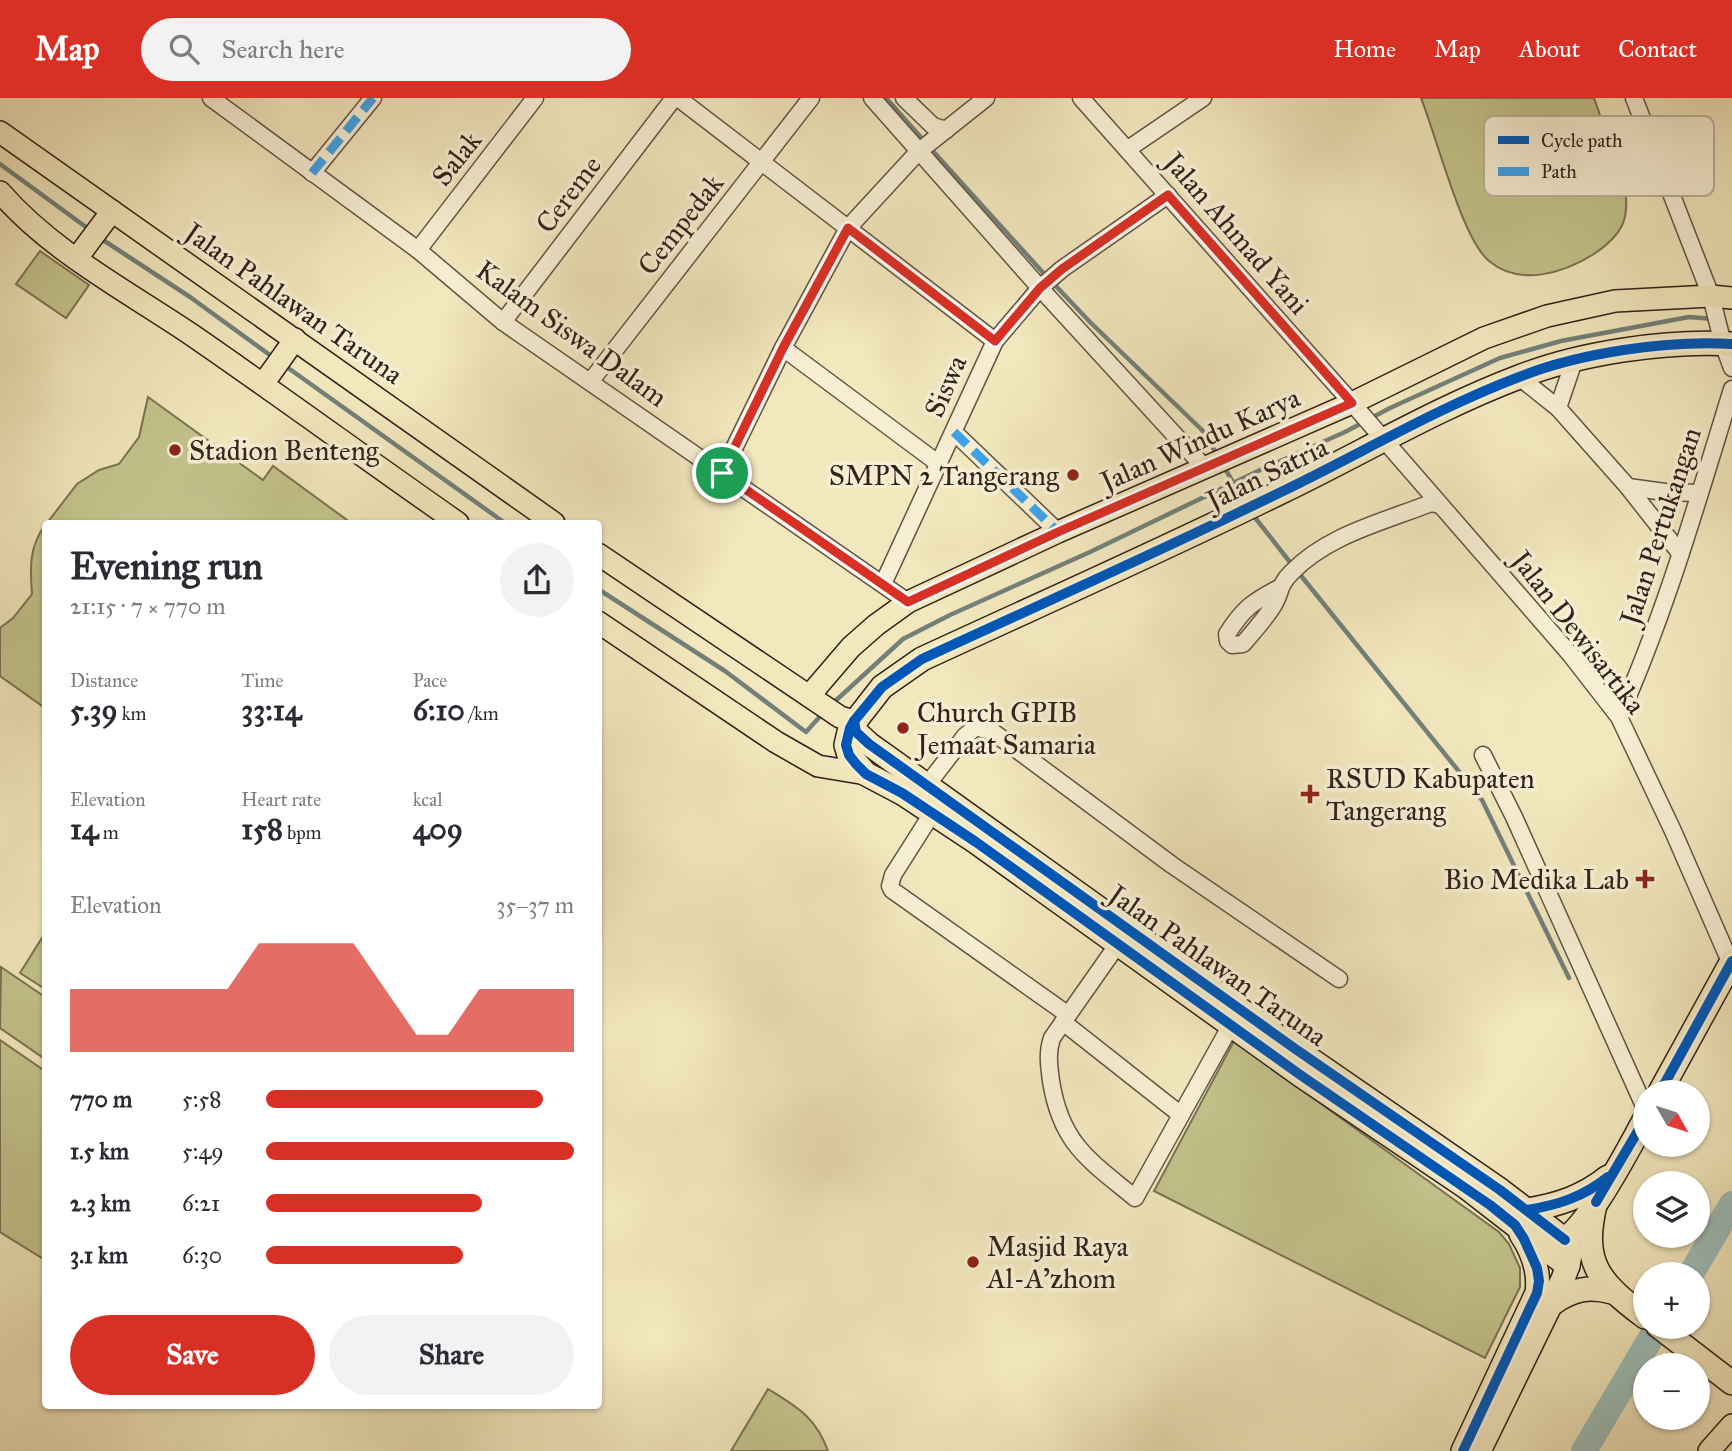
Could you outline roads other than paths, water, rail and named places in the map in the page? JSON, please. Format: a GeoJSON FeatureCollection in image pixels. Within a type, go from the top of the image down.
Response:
{"type":"FeatureCollection","features":[{"type":"Feature","properties":{"kind":"highway","name":"Jalan Satria"},"geometry":{"type":"LineString","coordinates":[[847,719],[882,687],[922,659],[1249,507],[1382,438],[1519,377],[1574,361],[1679,344],[1725,342]]}},
{"type":"Feature","properties":{"kind":"highway"},"geometry":{"type":"LineString","coordinates":[[847,719],[850,728],[846,746],[849,755],[866,774]]}},
{"type":"Feature","properties":{"kind":"highway","name":"Jalan Pahlawan Taruna"},"geometry":{"type":"LineString","coordinates":[[847,719],[863,740],[1294,1048],[1394,1115],[1555,1244]]}},
{"type":"Feature","properties":{"kind":"highway","name":"Jalan Pahlawan Taruna"},"geometry":{"type":"LineString","coordinates":[[866,774],[933,812],[1231,1025],[1466,1187],[1521,1217]]}},
{"type":"Feature","properties":{"kind":"highway"},"geometry":{"type":"LineString","coordinates":[[1667,1080],[1731,963]]}},
{"type":"Feature","properties":{"kind":"highway"},"geometry":{"type":"LineString","coordinates":[[1479,1451],[1553,1303],[1568,1266],[1570,1251],[1555,1244],[1596,1202],[1633,1139]]}},
{"type":"Feature","properties":{"kind":"highway"},"geometry":{"type":"LineString","coordinates":[[1462,1451],[1537,1293],[1537,1268],[1524,1239],[1521,1217],[1573,1199],[1594,1188],[1613,1173]]}},
{"type":"Feature","properties":{"kind":"highway"},"geometry":{"type":"LineString","coordinates":[[1596,1202],[1590,1227],[1593,1262],[1616,1295]]}},
{"type":"Feature","properties":{"kind":"highway"},"geometry":{"type":"LineString","coordinates":[[1553,1303],[1580,1289],[1596,1288],[1616,1295],[1633,1308]]}},
{"type":"Feature","properties":{"kind":"highway"},"geometry":{"type":"LineString","coordinates":[[1675,1339],[1730,1381]]}},
{"type":"Feature","properties":{"kind":"main road","name":"Jalan Pahlawan Taruna"},"geometry":{"type":"LineString","coordinates":[[0,132],[110,215],[292,344],[550,520]]}},
{"type":"Feature","properties":{"kind":"main road"},"geometry":{"type":"LineString","coordinates":[[0,192],[20,214],[266,379],[454,520]]}},
{"type":"Feature","properties":{"kind":"main road"},"geometry":{"type":"LineString","coordinates":[[80,254],[110,215]]}},
{"type":"Feature","properties":{"kind":"main road","name":"Jalan Windu Karya"},"geometry":{"type":"LineString","coordinates":[[812,699],[851,647],[908,602],[1058,532],[1354,405],[1484,338],[1547,316],[1615,301],[1718,299]]}},
{"type":"Feature","properties":{"kind":"main road"},"geometry":{"type":"LineString","coordinates":[[266,379],[292,344]]}},
{"type":"Feature","properties":{"kind":"main road"},"geometry":{"type":"LineString","coordinates":[[602,557],[812,699],[847,719]]}},
{"type":"Feature","properties":{"kind":"main road","name":"Jalan Pahlawan Taruna"},"geometry":{"type":"LineString","coordinates":[[602,625],[776,742],[818,766],[866,774]]}},
{"type":"Feature","properties":{"kind":"main road"},"geometry":{"type":"LineString","coordinates":[[1709,1451],[1731,1426]]}},
{"type":"Feature","properties":{"kind":"street"},"geometry":{"type":"LineString","coordinates":[[312,173],[373,98]]}},
{"type":"Feature","properties":{"kind":"street","name":"Salak"},"geometry":{"type":"LineString","coordinates":[[418,250],[535,98]]}},
{"type":"Feature","properties":{"kind":"street"},"geometry":{"type":"LineString","coordinates":[[676,98],[995,341]]}},
{"type":"Feature","properties":{"kind":"street","name":"Cereme"},"geometry":{"type":"LineString","coordinates":[[503,322],[676,98]]}},
{"type":"Feature","properties":{"kind":"street","name":"Cempedak"},"geometry":{"type":"LineString","coordinates":[[590,382],[811,98]]}},
{"type":"Feature","properties":{"kind":"street"},"geometry":{"type":"LineString","coordinates":[[872,98],[1207,467]]}},
{"type":"Feature","properties":{"kind":"street"},"geometry":{"type":"LineString","coordinates":[[904,98],[933,127],[944,131]]}},
{"type":"Feature","properties":{"kind":"street"},"geometry":{"type":"LineString","coordinates":[[722,473],[783,348],[848,228],[920,150],[986,98]]}},
{"type":"Feature","properties":{"kind":"street","name":"Jalan Ahmad Yani"},"geometry":{"type":"LineString","coordinates":[[1081,98],[1354,405]]}},
{"type":"Feature","properties":{"kind":"street"},"geometry":{"type":"LineString","coordinates":[[1128,149],[1203,98]]}},
{"type":"Feature","properties":{"kind":"street"},"geometry":{"type":"LineString","coordinates":[[1634,98],[1642,116]]}},
{"type":"Feature","properties":{"kind":"street","name":"Kalam Siswa Dalam"},"geometry":{"type":"LineString","coordinates":[[217,100],[418,250],[503,322],[908,602]]}},
{"type":"Feature","properties":{"kind":"street","name":"Siswa"},"geometry":{"type":"LineString","coordinates":[[883,584],[995,341],[1043,286],[1062,269],[1168,195]]}},
{"type":"Feature","properties":{"kind":"street"},"geometry":{"type":"LineString","coordinates":[[1675,196],[1718,299],[1732,368]]}},
{"type":"Feature","properties":{"kind":"street"},"geometry":{"type":"LineString","coordinates":[[783,348],[939,464]]}},
{"type":"Feature","properties":{"kind":"street"},"geometry":{"type":"LineString","coordinates":[[1558,408],[1574,361]]}},
{"type":"Feature","properties":{"kind":"street"},"geometry":{"type":"LineString","coordinates":[[1519,377],[1558,408],[1628,487],[1680,553]]}},
{"type":"Feature","properties":{"kind":"street","name":"Jalan Pertukangan"},"geometry":{"type":"LineString","coordinates":[[1619,718],[1637,677],[1680,553],[1732,389]]}},
{"type":"Feature","properties":{"kind":"street","name":"Jalan Dewisartika"},"geometry":{"type":"LineString","coordinates":[[1354,405],[1570,654],[1619,718],[1673,831],[1731,963]]}},
{"type":"Feature","properties":{"kind":"street"},"geometry":{"type":"LineString","coordinates":[[954,432],[1058,532]]}},
{"type":"Feature","properties":{"kind":"street"},"geometry":{"type":"LineString","coordinates":[[1628,487],[1699,493]]}},
{"type":"Feature","properties":{"kind":"street"},"geometry":{"type":"LineString","coordinates":[[1279,588],[1310,556],[1332,542],[1430,503],[1440,505]]}},
{"type":"Feature","properties":{"kind":"street"},"geometry":{"type":"LineString","coordinates":[[927,785],[965,736],[976,727],[993,732],[1172,864],[1339,979]]}},
{"type":"Feature","properties":{"kind":"street"},"geometry":{"type":"LineString","coordinates":[[1483,755],[1514,817],[1633,1081]]}},
{"type":"Feature","properties":{"kind":"street"},"geometry":{"type":"LineString","coordinates":[[933,812],[893,875],[890,886],[892,890],[1065,1018],[1181,1115]]}},
{"type":"Feature","properties":{"kind":"street"},"geometry":{"type":"LineString","coordinates":[[1118,944],[1052,1038],[1048,1056],[1054,1098],[1072,1143],[1135,1198],[1231,1025]]}},
{"type":"Feature","properties":{"kind":"waterway"},"geometry":{"type":"LineString","coordinates":[[886,98],[925,142]]}},
{"type":"Feature","properties":{"kind":"waterway"},"geometry":{"type":"LineString","coordinates":[[931,149],[1047,277]]}},
{"type":"Feature","properties":{"kind":"waterway"},"geometry":{"type":"LineString","coordinates":[[0,164],[90,230]]}},
{"type":"Feature","properties":{"kind":"waterway"},"geometry":{"type":"LineString","coordinates":[[100,238],[190,297],[274,358]]}},
{"type":"Feature","properties":{"kind":"waterway"},"geometry":{"type":"LineString","coordinates":[[1053,283],[1202,430],[1218,456]]}},
{"type":"Feature","properties":{"kind":"waterway"},"geometry":{"type":"LineString","coordinates":[[832,704],[903,639],[1500,358],[1561,341],[1689,317],[1714,319]]}},
{"type":"Feature","properties":{"kind":"waterway"},"geometry":{"type":"LineString","coordinates":[[284,365],[501,520]]}},
{"type":"Feature","properties":{"kind":"waterway"},"geometry":{"type":"LineString","coordinates":[[1224,467],[1244,501]]}},
{"type":"Feature","properties":{"kind":"waterway"},"geometry":{"type":"LineString","coordinates":[[1253,515],[1293,566]]}},
{"type":"Feature","properties":{"kind":"waterway"},"geometry":{"type":"LineString","coordinates":[[1298,572],[1482,800],[1569,978]]}},
{"type":"Feature","properties":{"kind":"waterway"},"geometry":{"type":"LineString","coordinates":[[602,592],[725,671],[806,732],[823,713]]}},
{"type":"Feature","properties":{"kind":"waterway"},"geometry":{"type":"LineString","coordinates":[[1698,1262],[1732,1204]]}},
{"type":"Feature","properties":{"kind":"waterway"},"geometry":{"type":"LineString","coordinates":[[1584,1451],[1650,1339]]}},
{"type":"Feature","properties":{"kind":"place","name":"Stadion Benteng"},"geometry":{"type":"Point","coordinates":[175,450]}},
{"type":"Feature","properties":{"kind":"place","name":"SMPN 2 Tangerang"},"geometry":{"type":"Point","coordinates":[1073,475]}},
{"type":"Feature","properties":{"kind":"place","name":"Church GPIB Jemaat Samaria"},"geometry":{"type":"Point","coordinates":[903,728]}},
{"type":"Feature","properties":{"kind":"place","name":"RSUD Kabupaten Tangerang"},"geometry":{"type":"Point","coordinates":[1310,794]}},
{"type":"Feature","properties":{"kind":"place","name":"Bio Medika Lab"},"geometry":{"type":"Point","coordinates":[1645,879]}},
{"type":"Feature","properties":{"kind":"place","name":"Masjid Raya Al-A'zhom"},"geometry":{"type":"Point","coordinates":[973,1262]}}]}
